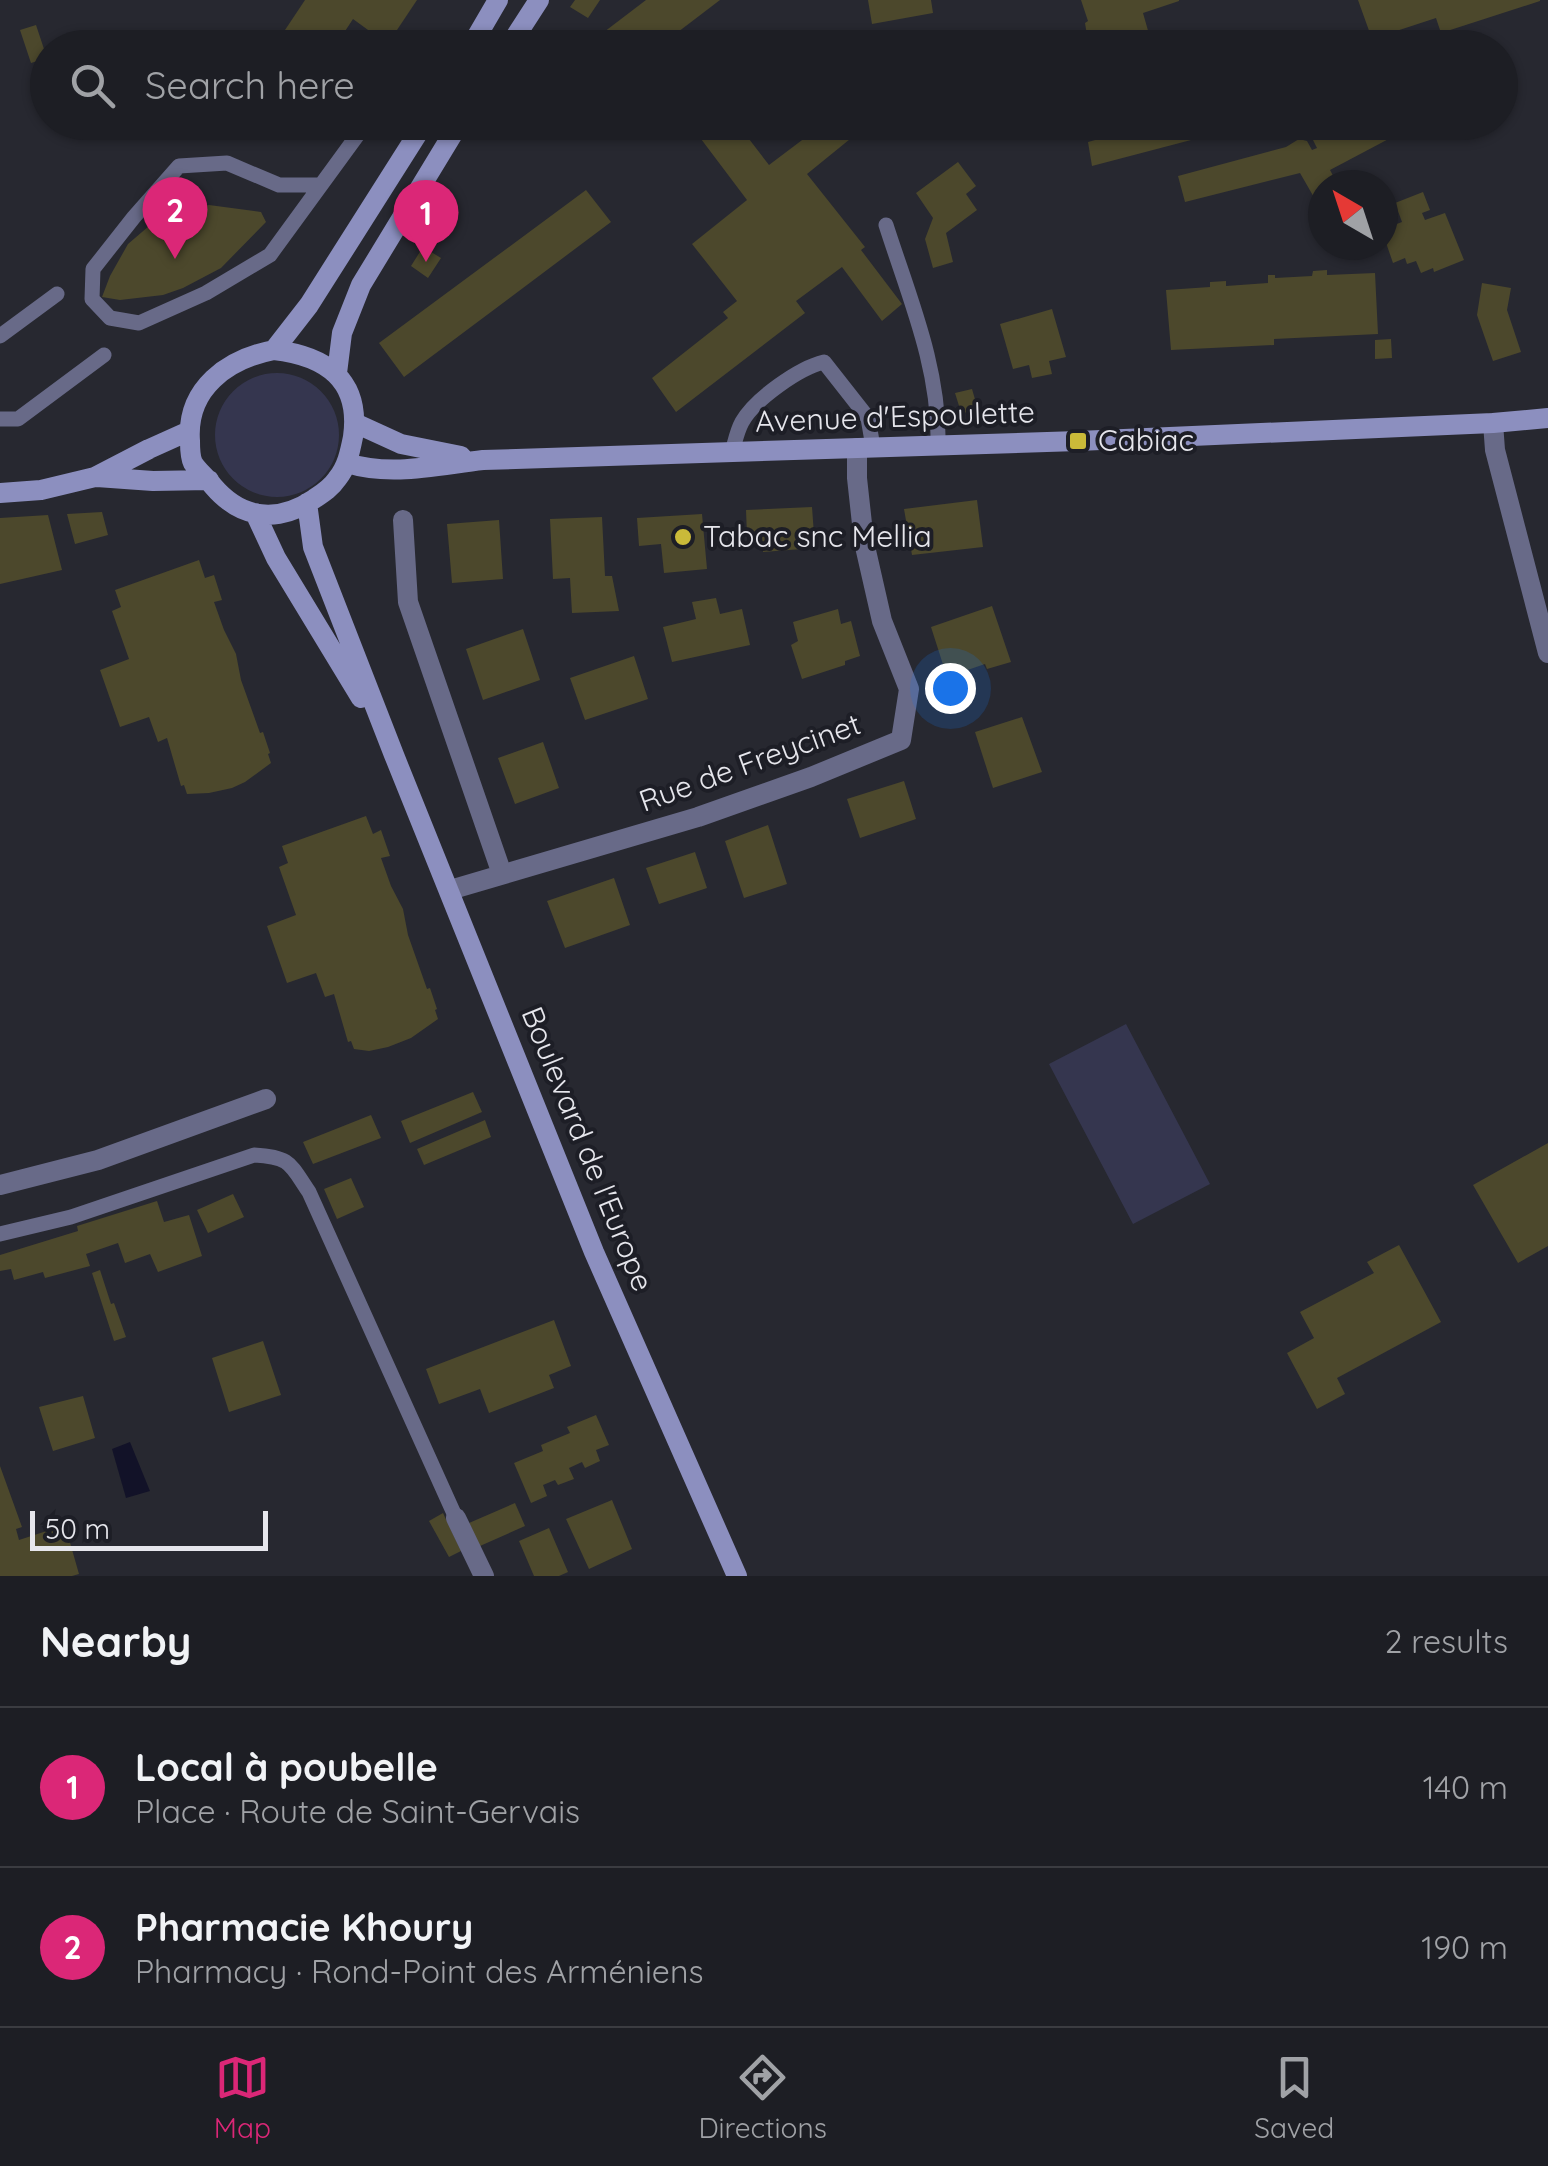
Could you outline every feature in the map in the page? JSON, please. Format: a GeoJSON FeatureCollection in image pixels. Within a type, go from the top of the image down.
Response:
{"type":"FeatureCollection","features":[{"type":"Feature","properties":{"kind":"main road"},"geometry":{"type":"LineString","coordinates":[[480,30],[498,0]]}},
{"type":"Feature","properties":{"kind":"main road"},"geometry":{"type":"LineString","coordinates":[[520,30],[539,0]]}},
{"type":"Feature","properties":{"kind":"main road"},"geometry":{"type":"LineString","coordinates":[[274,350],[309,306],[414,140]]}},
{"type":"Feature","properties":{"kind":"main road"},"geometry":{"type":"LineString","coordinates":[[336,373],[342,333],[361,284],[449,140]]}},
{"type":"Feature","properties":{"kind":"main road"},"geometry":{"type":"LineString","coordinates":[[274,350],[299,353],[322,362],[336,373],[354,402],[355,424],[347,463],[329,489],[307,503],[278,516],[255,513],[221,495],[191,460],[189,432],[195,407],[207,384],[226,367],[248,355],[274,350]]}},
{"type":"Feature","properties":{"kind":"main road","name":"Avenue d'Espoulette"},"geometry":{"type":"LineString","coordinates":[[347,463],[366,469],[394,470],[483,460],[865,448],[1548,418]]}},
{"type":"Feature","properties":{"kind":"main road","name":"Avenue d'Espoulette"},"geometry":{"type":"LineString","coordinates":[[355,424],[401,444],[483,460]]}},
{"type":"Feature","properties":{"kind":"main road"},"geometry":{"type":"LineString","coordinates":[[0,493],[41,490],[96,477],[189,432]]}},
{"type":"Feature","properties":{"kind":"main road"},"geometry":{"type":"LineString","coordinates":[[96,477],[209,480]]}},
{"type":"Feature","properties":{"kind":"main road","name":"Boulevard de l'Europe"},"geometry":{"type":"LineString","coordinates":[[307,503],[313,546],[388,742],[594,1252],[737,1576]]}},
{"type":"Feature","properties":{"kind":"main road","name":"Boulevard de l'Europe"},"geometry":{"type":"LineString","coordinates":[[255,513],[276,558],[388,742]]}},
{"type":"Feature","properties":{"kind":"street"},"geometry":{"type":"LineString","coordinates":[[1492,423],[1495,450],[1548,653]]}},
{"type":"Feature","properties":{"kind":"street","name":"Rue de Freycinet"},"geometry":{"type":"LineString","coordinates":[[450,890],[698,817],[901,740],[909,690],[882,620],[864,542],[857,478],[865,448]]}},
{"type":"Feature","properties":{"kind":"street"},"geometry":{"type":"LineString","coordinates":[[403,520],[408,602],[502,874]]}},
{"type":"Feature","properties":{"kind":"street"},"geometry":{"type":"LineString","coordinates":[[0,1185],[98,1160],[266,1099]]}},
{"type":"Feature","properties":{"kind":"street"},"geometry":{"type":"LineString","coordinates":[[456,1518],[484,1576]]}},
{"type":"Feature","properties":{"kind":"lane"},"geometry":{"type":"LineString","coordinates":[[319,186],[279,185],[227,163],[178,166],[94,269],[92,299],[110,318],[139,323],[206,293],[270,254],[354,140]]}},
{"type":"Feature","properties":{"kind":"lane"},"geometry":{"type":"LineString","coordinates":[[886,225],[934,377],[938,445]]}},
{"type":"Feature","properties":{"kind":"lane"},"geometry":{"type":"LineString","coordinates":[[0,336],[57,294]]}},
{"type":"Feature","properties":{"kind":"lane"},"geometry":{"type":"LineString","coordinates":[[0,419],[18,419],[104,355]]}},
{"type":"Feature","properties":{"kind":"lane"},"geometry":{"type":"LineString","coordinates":[[732,452],[742,423],[757,403],[810,366],[824,362],[868,418],[865,448]]}},
{"type":"Feature","properties":{"kind":"lane"},"geometry":{"type":"LineString","coordinates":[[0,1234],[72,1218],[254,1155],[289,1162],[309,1192],[456,1518]]}},
{"type":"Feature","properties":{"kind":"shaded area"},"geometry":{"type":"Polygon","coordinates":[[[277,373],[301,378],[320,392],[334,411],[339,435],[334,459],[320,478],[301,492],[277,497],[253,492],[234,478],[220,459],[215,435],[220,411],[234,392],[253,378],[277,373]]]}},
{"type":"Feature","properties":{"kind":"shaded area"},"geometry":{"type":"Polygon","coordinates":[[[1126,1024],[1210,1184],[1133,1224],[1049,1064],[1126,1024]]]}},
{"type":"Feature","properties":{"kind":"shaded area"},"geometry":{"type":"Polygon","coordinates":[[[130,1442],[150,1491],[126,1498],[112,1449],[130,1442]]]}},
{"type":"Feature","properties":{"kind":"building"},"geometry":{"type":"Polygon","coordinates":[[[305,0],[417,0],[397,30],[368,30],[353,19],[346,30],[285,30],[305,0]]]}},
{"type":"Feature","properties":{"kind":"building"},"geometry":{"type":"Polygon","coordinates":[[[575,0],[600,0],[588,18],[570,7],[575,0]]]}},
{"type":"Feature","properties":{"kind":"building"},"geometry":{"type":"Polygon","coordinates":[[[646,0],[720,0],[681,30],[607,30],[646,0]]]}},
{"type":"Feature","properties":{"kind":"building"},"geometry":{"type":"Polygon","coordinates":[[[868,0],[931,0],[933,13],[872,24],[868,0]]]}},
{"type":"Feature","properties":{"kind":"building"},"geometry":{"type":"Polygon","coordinates":[[[1081,0],[1179,0],[1143,13],[1148,30],[1086,30],[1088,21],[1081,0]]]}},
{"type":"Feature","properties":{"kind":"building"},"geometry":{"type":"Polygon","coordinates":[[[1358,0],[1540,0],[1450,30],[1440,30],[1436,18],[1399,30],[1369,30],[1358,0]]]}},
{"type":"Feature","properties":{"kind":"building"},"geometry":{"type":"Polygon","coordinates":[[[36,25],[38,30],[30,30],[30,60],[20,30],[36,25]]]}},
{"type":"Feature","properties":{"kind":"building"},"geometry":{"type":"Polygon","coordinates":[[[702,140],[750,140],[769,165],[802,140],[849,140],[807,174],[865,247],[861,250],[902,304],[882,321],[842,267],[796,301],[805,313],[676,412],[652,378],[728,318],[723,312],[737,301],[692,244],[747,200],[702,140]]]}},
{"type":"Feature","properties":{"kind":"building"},"geometry":{"type":"Polygon","coordinates":[[[1095,140],[1191,140],[1092,166],[1088,142],[1095,140]]]}},
{"type":"Feature","properties":{"kind":"building"},"geometry":{"type":"Polygon","coordinates":[[[1297,140],[1307,141],[1312,150],[1317,148],[1313,140],[1387,140],[1330,170],[1308,170],[1308,187],[1300,173],[1185,202],[1178,176],[1286,147],[1297,140]]]}},
{"type":"Feature","properties":{"kind":"building"},"geometry":{"type":"Polygon","coordinates":[[[958,162],[976,186],[966,194],[977,210],[946,233],[953,262],[933,268],[925,239],[933,218],[916,193],[958,162]]]}},
{"type":"Feature","properties":{"kind":"building"},"geometry":{"type":"Polygon","coordinates":[[[586,190],[611,222],[404,377],[379,343],[586,190]]]}},
{"type":"Feature","properties":{"kind":"building"},"geometry":{"type":"Polygon","coordinates":[[[1423,192],[1430,210],[1422,213],[1425,220],[1445,213],[1464,260],[1421,273],[1416,261],[1407,264],[1405,258],[1393,263],[1392,260],[1398,260],[1398,223],[1402,222],[1398,202],[1423,192]]]}},
{"type":"Feature","properties":{"kind":"building"},"geometry":{"type":"Polygon","coordinates":[[[209,205],[261,212],[266,222],[221,268],[183,288],[163,295],[120,300],[102,297],[128,244],[149,226],[180,210],[209,205]]]}},
{"type":"Feature","properties":{"kind":"building"},"geometry":{"type":"Polygon","coordinates":[[[423,247],[441,258],[428,278],[411,266],[423,247]]]}},
{"type":"Feature","properties":{"kind":"building"},"geometry":{"type":"Polygon","coordinates":[[[1327,270],[1327,275],[1375,273],[1378,334],[1274,339],[1274,345],[1171,350],[1166,290],[1210,287],[1210,282],[1226,281],[1226,286],[1268,283],[1268,275],[1312,276],[1313,271],[1327,270]]]}},
{"type":"Feature","properties":{"kind":"building"},"geometry":{"type":"Polygon","coordinates":[[[1482,283],[1511,288],[1507,310],[1521,352],[1493,361],[1477,315],[1482,283]]]}},
{"type":"Feature","properties":{"kind":"building"},"geometry":{"type":"Polygon","coordinates":[[[1052,309],[1066,357],[1049,361],[1052,374],[1032,378],[1029,365],[1013,369],[1000,324],[1052,309]]]}},
{"type":"Feature","properties":{"kind":"building"},"geometry":{"type":"Polygon","coordinates":[[[1391,339],[1392,358],[1375,359],[1375,340],[1391,339]]]}},
{"type":"Feature","properties":{"kind":"building"},"geometry":{"type":"Polygon","coordinates":[[[972,389],[979,413],[968,414],[960,409],[955,393],[972,389]]]}},
{"type":"Feature","properties":{"kind":"building"},"geometry":{"type":"Polygon","coordinates":[[[977,500],[983,547],[912,555],[904,509],[977,500]]]}},
{"type":"Feature","properties":{"kind":"building"},"geometry":{"type":"Polygon","coordinates":[[[812,507],[815,548],[763,552],[762,534],[747,535],[746,510],[812,507]]]}},
{"type":"Feature","properties":{"kind":"building"},"geometry":{"type":"Polygon","coordinates":[[[102,512],[108,535],[75,544],[67,514],[102,512]]]}},
{"type":"Feature","properties":{"kind":"building"},"geometry":{"type":"Polygon","coordinates":[[[702,514],[707,569],[664,573],[661,544],[639,546],[637,518],[702,514]]]}},
{"type":"Feature","properties":{"kind":"building"},"geometry":{"type":"Polygon","coordinates":[[[48,515],[62,570],[0,584],[0,518],[48,515]]]}},
{"type":"Feature","properties":{"kind":"building"},"geometry":{"type":"Polygon","coordinates":[[[602,517],[605,576],[612,576],[619,611],[572,613],[570,578],[553,579],[550,519],[602,517]]]}},
{"type":"Feature","properties":{"kind":"building"},"geometry":{"type":"Polygon","coordinates":[[[499,520],[503,579],[452,583],[447,524],[499,520]]]}},
{"type":"Feature","properties":{"kind":"building"},"geometry":{"type":"Polygon","coordinates":[[[199,560],[205,578],[214,575],[222,600],[214,602],[236,654],[241,680],[260,733],[263,732],[271,763],[232,788],[187,794],[167,738],[158,742],[149,717],[120,727],[100,670],[129,659],[112,611],[121,607],[115,590],[199,560]]]}},
{"type":"Feature","properties":{"kind":"building"},"geometry":{"type":"Polygon","coordinates":[[[716,598],[720,614],[742,609],[750,645],[672,662],[663,627],[696,619],[692,602],[716,598]]]}},
{"type":"Feature","properties":{"kind":"building"},"geometry":{"type":"Polygon","coordinates":[[[992,606],[1011,662],[987,669],[985,664],[947,677],[931,627],[992,606]]]}},
{"type":"Feature","properties":{"kind":"building"},"geometry":{"type":"Polygon","coordinates":[[[838,609],[841,624],[851,621],[860,656],[802,679],[791,645],[798,641],[793,622],[838,609]]]}},
{"type":"Feature","properties":{"kind":"building"},"geometry":{"type":"Polygon","coordinates":[[[523,629],[540,680],[483,700],[466,649],[523,629]]]}},
{"type":"Feature","properties":{"kind":"building"},"geometry":{"type":"Polygon","coordinates":[[[634,656],[648,699],[585,720],[570,678],[634,656]]]}},
{"type":"Feature","properties":{"kind":"building"},"geometry":{"type":"Polygon","coordinates":[[[1022,717],[1042,772],[993,788],[975,732],[1022,717]]]}},
{"type":"Feature","properties":{"kind":"building"},"geometry":{"type":"Polygon","coordinates":[[[543,742],[559,788],[515,804],[498,758],[543,742]]]}},
{"type":"Feature","properties":{"kind":"building"},"geometry":{"type":"Polygon","coordinates":[[[904,781],[916,819],[860,838],[847,799],[904,781]]]}},
{"type":"Feature","properties":{"kind":"building"},"geometry":{"type":"Polygon","coordinates":[[[366,816],[373,834],[381,830],[390,856],[381,858],[403,909],[408,935],[438,1019],[411,1038],[369,1051],[354,1049],[348,1042],[334,994],[325,997],[316,973],[287,983],[267,926],[296,915],[279,867],[288,863],[282,846],[366,816]]]}},
{"type":"Feature","properties":{"kind":"building"},"geometry":{"type":"Polygon","coordinates":[[[768,825],[787,884],[744,898],[725,841],[768,825]]]}},
{"type":"Feature","properties":{"kind":"building"},"geometry":{"type":"Polygon","coordinates":[[[695,852],[707,888],[659,904],[646,868],[695,852]]]}},
{"type":"Feature","properties":{"kind":"building"},"geometry":{"type":"Polygon","coordinates":[[[614,878],[630,925],[565,948],[547,901],[614,878]]]}},
{"type":"Feature","properties":{"kind":"building"},"geometry":{"type":"Polygon","coordinates":[[[473,1092],[482,1112],[410,1143],[401,1121],[473,1092]]]}},
{"type":"Feature","properties":{"kind":"building"},"geometry":{"type":"Polygon","coordinates":[[[371,1115],[381,1138],[313,1164],[303,1142],[371,1115]]]}},
{"type":"Feature","properties":{"kind":"building"},"geometry":{"type":"Polygon","coordinates":[[[485,1120],[491,1137],[424,1165],[417,1149],[485,1120]]]}},
{"type":"Feature","properties":{"kind":"building"},"geometry":{"type":"Polygon","coordinates":[[[1548,1143],[1548,1246],[1518,1263],[1473,1185],[1548,1143]]]}},
{"type":"Feature","properties":{"kind":"building"},"geometry":{"type":"Polygon","coordinates":[[[351,1178],[364,1207],[337,1219],[324,1189],[351,1178]]]}},
{"type":"Feature","properties":{"kind":"building"},"geometry":{"type":"Polygon","coordinates":[[[233,1194],[244,1217],[208,1233],[197,1210],[233,1194]]]}},
{"type":"Feature","properties":{"kind":"building"},"geometry":{"type":"Polygon","coordinates":[[[157,1201],[164,1222],[189,1215],[202,1256],[158,1272],[150,1254],[125,1263],[118,1243],[86,1254],[90,1266],[45,1278],[43,1272],[14,1280],[11,1269],[0,1271],[0,1255],[157,1201]]]}},
{"type":"Feature","properties":{"kind":"building"},"geometry":{"type":"Polygon","coordinates":[[[1399,1245],[1441,1322],[1337,1378],[1345,1394],[1317,1409],[1287,1353],[1314,1338],[1300,1312],[1374,1273],[1367,1262],[1399,1245]]]}},
{"type":"Feature","properties":{"kind":"building"},"geometry":{"type":"Polygon","coordinates":[[[100,1270],[126,1337],[114,1341],[92,1273],[100,1270]]]}},
{"type":"Feature","properties":{"kind":"building"},"geometry":{"type":"Polygon","coordinates":[[[554,1320],[571,1366],[549,1375],[554,1388],[489,1413],[480,1389],[439,1404],[426,1369],[554,1320]]]}},
{"type":"Feature","properties":{"kind":"building"},"geometry":{"type":"Polygon","coordinates":[[[263,1341],[281,1395],[229,1412],[212,1358],[263,1341]]]}},
{"type":"Feature","properties":{"kind":"building"},"geometry":{"type":"Polygon","coordinates":[[[83,1396],[95,1438],[53,1451],[39,1407],[83,1396]]]}},
{"type":"Feature","properties":{"kind":"building"},"geometry":{"type":"Polygon","coordinates":[[[596,1415],[609,1445],[596,1450],[600,1461],[585,1468],[582,1462],[569,1468],[574,1479],[543,1485],[547,1496],[531,1503],[514,1463],[543,1451],[541,1445],[570,1433],[567,1427],[596,1415]]]}},
{"type":"Feature","properties":{"kind":"building"},"geometry":{"type":"Polygon","coordinates":[[[0,1466],[22,1527],[16,1529],[19,1540],[65,1525],[79,1574],[0,1576],[0,1466]]]}},
{"type":"Feature","properties":{"kind":"building"},"geometry":{"type":"Polygon","coordinates":[[[612,1500],[632,1549],[589,1569],[566,1519],[612,1500]]]}},
{"type":"Feature","properties":{"kind":"building"},"geometry":{"type":"Polygon","coordinates":[[[515,1503],[525,1526],[480,1546],[469,1523],[515,1503]]]}},
{"type":"Feature","properties":{"kind":"building"},"geometry":{"type":"Polygon","coordinates":[[[443,1513],[461,1551],[449,1557],[429,1521],[443,1513]]]}},
{"type":"Feature","properties":{"kind":"building"},"geometry":{"type":"Polygon","coordinates":[[[549,1528],[568,1572],[534,1576],[519,1541],[549,1528]]]}},
{"type":"Feature","properties":{"kind":"place","name":"Pharmacie Khoury"},"geometry":{"type":"Point","coordinates":[175,259]}},
{"type":"Feature","properties":{"kind":"place","name":"Local à poubelle"},"geometry":{"type":"Point","coordinates":[426,262]}},
{"type":"Feature","properties":{"kind":"place","name":"Cabiac"},"geometry":{"type":"Point","coordinates":[1078,441]}},
{"type":"Feature","properties":{"kind":"place","name":"Tabac snc Mellia"},"geometry":{"type":"Point","coordinates":[683,537]}}]}
